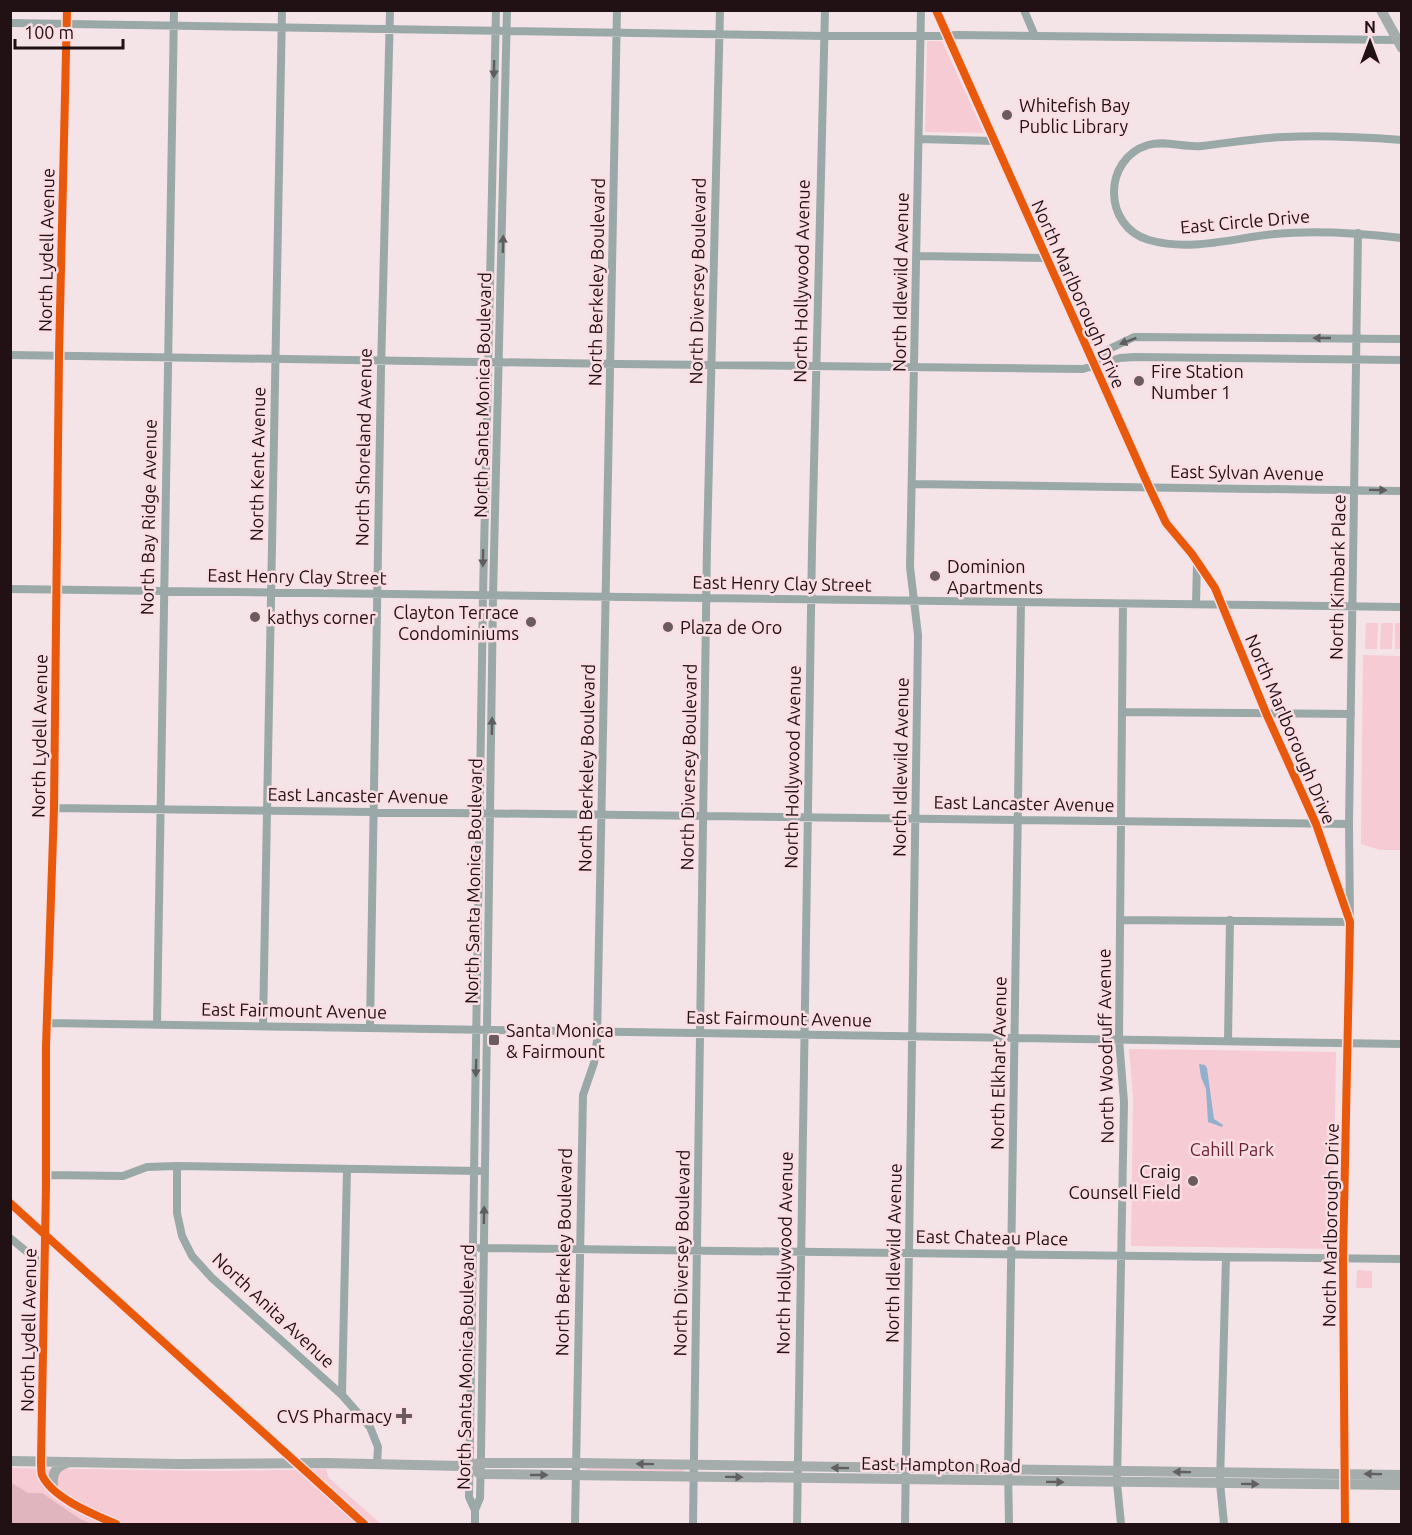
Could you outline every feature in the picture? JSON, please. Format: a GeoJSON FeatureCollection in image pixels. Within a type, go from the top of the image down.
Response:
{"type":"FeatureCollection","features":[{"type":"Feature","properties":{"kind":"main road"},"geometry":{"type":"LineString","coordinates":[[1381,10],[1399,44]]}},
{"type":"Feature","properties":{"kind":"main road"},"geometry":{"type":"LineString","coordinates":[[10,1461],[377,1464],[477,1468]]}},
{"type":"Feature","properties":{"kind":"main road"},"geometry":{"type":"LineString","coordinates":[[53,1488],[52,1477],[57,1467],[70,1462]]}},
{"type":"Feature","properties":{"kind":"main road"},"geometry":{"type":"LineString","coordinates":[[516,1463],[516,1475]]}},
{"type":"Feature","properties":{"kind":"main road","name":"East Hampton Road"},"geometry":{"type":"LineString","coordinates":[[477,1468],[516,1463],[576,1469],[906,1474],[1008,1469],[1118,1477]]}},
{"type":"Feature","properties":{"kind":"main road","name":"East Hampton Road"},"geometry":{"type":"LineString","coordinates":[[477,1468],[516,1475],[576,1469]]}},
{"type":"Feature","properties":{"kind":"main road","name":"East Hampton Road"},"geometry":{"type":"LineString","coordinates":[[906,1474],[1008,1481],[1118,1477],[1345,1479],[1401,1475]]}},
{"type":"Feature","properties":{"kind":"main road","name":"East Hampton Road"},"geometry":{"type":"LineString","coordinates":[[1345,1479],[1401,1485]]}},
{"type":"Feature","properties":{"kind":"street","name":"North Lydell Avenue"},"geometry":{"type":"LineString","coordinates":[[41,1461],[47,1023],[54,808],[58,355],[67,10]]}},
{"type":"Feature","properties":{"kind":"street","name":"North Bay Ridge Avenue"},"geometry":{"type":"LineString","coordinates":[[157,1024],[174,10]]}},
{"type":"Feature","properties":{"kind":"street","name":"North Kent Avenue"},"geometry":{"type":"LineString","coordinates":[[263,1026],[282,10]]}},
{"type":"Feature","properties":{"kind":"street","name":"North Shoreland Avenue"},"geometry":{"type":"LineString","coordinates":[[370,1027],[381,361],[390,10]]}},
{"type":"Feature","properties":{"kind":"street","name":"North Santa Monica Boulevard"},"geometry":{"type":"LineString","coordinates":[[475,1510],[480,1498],[477,1468],[473,1248],[479,813],[496,10]]}},
{"type":"Feature","properties":{"kind":"street","name":"North Santa Monica Boulevard"},"geometry":{"type":"LineString","coordinates":[[475,1510],[469,1497],[477,1468],[485,1171],[493,596],[507,10]]}},
{"type":"Feature","properties":{"kind":"street","name":"North Berkeley Boulevard"},"geometry":{"type":"LineString","coordinates":[[575,1524],[583,1095],[594,1063],[597,1032],[617,10]]}},
{"type":"Feature","properties":{"kind":"street","name":"North Diversey Boulevard"},"geometry":{"type":"LineString","coordinates":[[693,1524],[707,599],[720,10]]}},
{"type":"Feature","properties":{"kind":"street","name":"North Hollywood Avenue"},"geometry":{"type":"LineString","coordinates":[[797,1524],[807,816],[825,10]]}},
{"type":"Feature","properties":{"kind":"street","name":"North Idlewild Avenue"},"geometry":{"type":"LineString","coordinates":[[906,1524],[918,634],[910,567],[923,10]]}},
{"type":"Feature","properties":{"kind":"street","name":"North Marlborough Drive"},"geometry":{"type":"LineString","coordinates":[[936,10],[1149,487],[1167,524],[1215,588],[1266,713],[1316,824],[1350,922],[1343,1258],[1345,1524]]}},
{"type":"Feature","properties":{"kind":"street"},"geometry":{"type":"LineString","coordinates":[[1024,10],[1035,36]]}},
{"type":"Feature","properties":{"kind":"street"},"geometry":{"type":"LineString","coordinates":[[10,23],[824,36],[973,35],[1399,44]]}},
{"type":"Feature","properties":{"kind":"street"},"geometry":{"type":"LineString","coordinates":[[956,52],[960,41],[973,35]]}},
{"type":"Feature","properties":{"kind":"street","name":"East Circle Drive"},"geometry":{"type":"LineString","coordinates":[[1401,140],[1345,136],[1283,137],[1202,146],[1161,143],[1138,149],[1119,169],[1113,186],[1114,202],[1122,221],[1139,237],[1151,241],[1211,244],[1277,234],[1318,232],[1358,233],[1401,238]]}},
{"type":"Feature","properties":{"kind":"street"},"geometry":{"type":"LineString","coordinates":[[919,139],[994,141]]}},
{"type":"Feature","properties":{"kind":"street","name":"North Kimbark Place"},"geometry":{"type":"LineString","coordinates":[[1350,922],[1349,824],[1358,233]]}},
{"type":"Feature","properties":{"kind":"street"},"geometry":{"type":"LineString","coordinates":[[917,256],[1045,258]]}},
{"type":"Feature","properties":{"kind":"street"},"geometry":{"type":"LineString","coordinates":[[1094,364],[1101,353],[1134,337],[1401,339]]}},
{"type":"Feature","properties":{"kind":"street"},"geometry":{"type":"LineString","coordinates":[[10,355],[1083,369],[1094,364],[1134,357],[1401,360]]}},
{"type":"Feature","properties":{"kind":"street","name":"East Sylvan Avenue"},"geometry":{"type":"LineString","coordinates":[[912,484],[1401,490]]}},
{"type":"Feature","properties":{"kind":"street"},"geometry":{"type":"LineString","coordinates":[[1196,604],[1197,561]]}},
{"type":"Feature","properties":{"kind":"street","name":"East Henry Clay Street"},"geometry":{"type":"LineString","coordinates":[[10,589],[1401,607]]}},
{"type":"Feature","properties":{"kind":"street","name":"North Elkhart Avenue"},"geometry":{"type":"LineString","coordinates":[[1010,1524],[1008,1469],[1021,602]]}},
{"type":"Feature","properties":{"kind":"street","name":"North Woodruff Avenue"},"geometry":{"type":"LineString","coordinates":[[1121,1524],[1118,1477],[1124,1102],[1119,1039],[1123,603]]}},
{"type":"Feature","properties":{"kind":"street"},"geometry":{"type":"LineString","coordinates":[[1123,712],[1351,714]]}},
{"type":"Feature","properties":{"kind":"street","name":"East Lancaster Avenue"},"geometry":{"type":"LineString","coordinates":[[54,808],[1349,824]]}},
{"type":"Feature","properties":{"kind":"street"},"geometry":{"type":"LineString","coordinates":[[1121,920],[1350,922]]}},
{"type":"Feature","properties":{"kind":"street"},"geometry":{"type":"LineString","coordinates":[[1228,1040],[1230,921]]}},
{"type":"Feature","properties":{"kind":"street","name":"East Fairmount Avenue"},"geometry":{"type":"LineString","coordinates":[[47,1023],[1401,1044]]}},
{"type":"Feature","properties":{"kind":"street"},"geometry":{"type":"LineString","coordinates":[[46,1175],[123,1176],[147,1167],[177,1166],[485,1171]]}},
{"type":"Feature","properties":{"kind":"street","name":"North Anita Avenue"},"geometry":{"type":"LineString","coordinates":[[177,1166],[177,1213],[182,1236],[192,1256],[212,1278],[342,1395],[370,1427],[378,1447],[377,1464]]}},
{"type":"Feature","properties":{"kind":"street"},"geometry":{"type":"LineString","coordinates":[[342,1395],[347,1170]]}},
{"type":"Feature","properties":{"kind":"street"},"geometry":{"type":"LineString","coordinates":[[10,1238],[43,1266]]}},
{"type":"Feature","properties":{"kind":"street","name":"East Chateau Place"},"geometry":{"type":"LineString","coordinates":[[473,1248],[1401,1259]]}},
{"type":"Feature","properties":{"kind":"street"},"geometry":{"type":"LineString","coordinates":[[1224,1524],[1220,1478],[1226,1257]]}},
{"type":"Feature","properties":{"kind":"street"},"geometry":{"type":"LineString","coordinates":[[41,1461],[42,1475],[57,1493],[84,1510],[116,1524]]}},
{"type":"Feature","properties":{"kind":"street"},"geometry":{"type":"LineString","coordinates":[[475,1510],[475,1524]]}},
{"type":"Feature","properties":{"kind":"green space"},"geometry":{"type":"Polygon","coordinates":[[[927,41],[942,41],[984,133],[925,132],[927,41]]]}},
{"type":"Feature","properties":{"kind":"green space"},"geometry":{"type":"Polygon","coordinates":[[[1366,623],[1378,623],[1377,649],[1365,649],[1366,623]]]}},
{"type":"Feature","properties":{"kind":"green space"},"geometry":{"type":"Polygon","coordinates":[[[1381,623],[1393,623],[1392,649],[1380,649],[1381,623]]]}},
{"type":"Feature","properties":{"kind":"green space"},"geometry":{"type":"Polygon","coordinates":[[[1395,623],[1401,623],[1401,649],[1395,649],[1395,623]]]}},
{"type":"Feature","properties":{"kind":"green space"},"geometry":{"type":"Polygon","coordinates":[[[1363,655],[1401,656],[1401,850],[1380,850],[1361,844],[1363,655]]]}},
{"type":"Feature","properties":{"kind":"green space","name":"Cahill Park"},"geometry":{"type":"Polygon","coordinates":[[[1129,1049],[1336,1052],[1333,1249],[1131,1246],[1133,1097],[1129,1049]]]}},
{"type":"Feature","properties":{"kind":"green space"},"geometry":{"type":"Polygon","coordinates":[[[1357,1270],[1372,1271],[1372,1288],[1356,1288],[1357,1270]]]}},
{"type":"Feature","properties":{"kind":"green space"},"geometry":{"type":"Polygon","coordinates":[[[11,1468],[224,1471],[326,1469],[329,1478],[381,1524],[11,1524],[11,1468]]]}},
{"type":"Feature","properties":{"kind":"green space"},"geometry":{"type":"Polygon","coordinates":[[[586,1468],[684,1470],[683,1472],[588,1470],[586,1468]]]}},
{"type":"Feature","properties":{"kind":"shaded area"},"geometry":{"type":"Polygon","coordinates":[[[10,1482],[28,1493],[42,1493],[80,1519],[92,1524],[11,1524],[10,1482]]]}},
{"type":"Feature","properties":{"kind":"water"},"geometry":{"type":"Polygon","coordinates":[[[1199,1064],[1207,1068],[1214,1119],[1223,1125],[1222,1127],[1208,1122],[1206,1089],[1199,1064]]]}},
{"type":"Feature","properties":{"kind":"cycle path"},"geometry":{"type":"LineString","coordinates":[[67,10],[59,355],[54,808],[46,1046],[41,1466],[42,1475],[47,1483],[64,1498],[116,1524]]}},
{"type":"Feature","properties":{"kind":"cycle path"},"geometry":{"type":"LineString","coordinates":[[936,10],[1166,523],[1192,554],[1215,588],[1266,713],[1316,824],[1350,922],[1343,1259],[1345,1524]]}},
{"type":"Feature","properties":{"kind":"cycle path"},"geometry":{"type":"LineString","coordinates":[[10,1203],[364,1524]]}},
{"type":"Feature","properties":{"kind":"place","name":"Whitefish Bay Public Library"},"geometry":{"type":"Point","coordinates":[1007,115]}},
{"type":"Feature","properties":{"kind":"place","name":"Fire Station Number 1"},"geometry":{"type":"Point","coordinates":[1139,381]}},
{"type":"Feature","properties":{"kind":"place","name":"Dominion Apartments"},"geometry":{"type":"Point","coordinates":[935,576]}},
{"type":"Feature","properties":{"kind":"place","name":"kathys corner"},"geometry":{"type":"Point","coordinates":[255,617]}},
{"type":"Feature","properties":{"kind":"place","name":"Clayton Terrace Condominiums"},"geometry":{"type":"Point","coordinates":[531,622]}},
{"type":"Feature","properties":{"kind":"place","name":"Plaza de Oro"},"geometry":{"type":"Point","coordinates":[668,627]}},
{"type":"Feature","properties":{"kind":"place","name":"Santa Monica & Fairmount"},"geometry":{"type":"Point","coordinates":[494,1040]}},
{"type":"Feature","properties":{"kind":"place","name":"Craig Counsell Field"},"geometry":{"type":"Point","coordinates":[1193,1181]}},
{"type":"Feature","properties":{"kind":"place","name":"CVS Pharmacy"},"geometry":{"type":"Point","coordinates":[404,1416]}}]}
